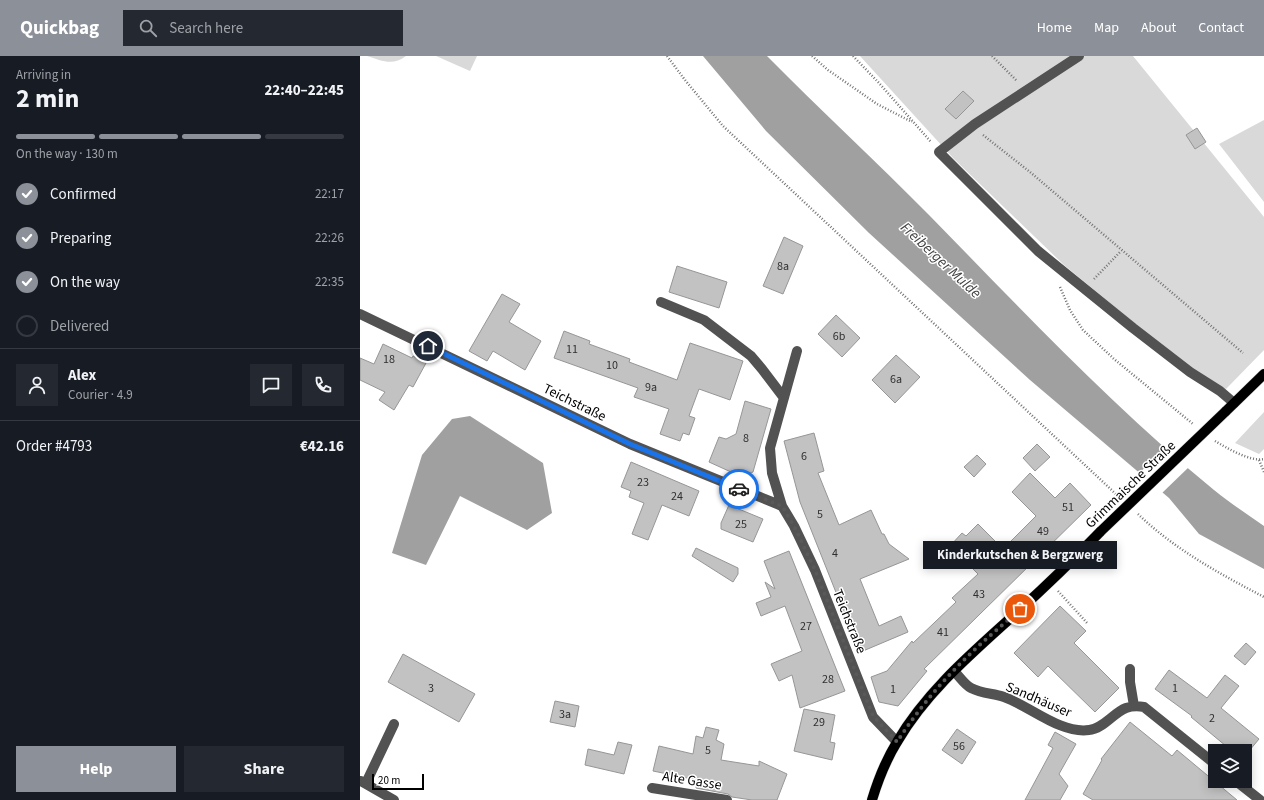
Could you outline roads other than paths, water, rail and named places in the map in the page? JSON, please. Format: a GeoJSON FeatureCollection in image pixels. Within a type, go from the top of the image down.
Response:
{"type":"FeatureCollection","features":[{"type":"Feature","properties":{"kind":"main road","name":"Grimmaische Straße"},"geometry":{"type":"LineString","coordinates":[[872,800],[886,764],[897,742],[913,718],[954,671],[967,657],[1065,568],[1101,531],[1264,374]]}},
{"type":"Feature","properties":{"kind":"street"},"geometry":{"type":"LineString","coordinates":[[1079,56],[975,124],[939,152],[1038,251],[1190,372],[1220,391],[1234,403]]}},
{"type":"Feature","properties":{"kind":"street"},"geometry":{"type":"LineString","coordinates":[[661,302],[704,320],[751,356],[762,368],[784,398]]}},
{"type":"Feature","properties":{"kind":"street","name":"Teichstraße"},"geometry":{"type":"LineString","coordinates":[[360,314],[630,444],[782,506]]}},
{"type":"Feature","properties":{"kind":"street","name":"Teichstraße"},"geometry":{"type":"LineString","coordinates":[[797,351],[770,448],[772,473],[782,506],[794,526],[815,570],[873,716],[897,742]]}},
{"type":"Feature","properties":{"kind":"street"},"geometry":{"type":"LineString","coordinates":[[1130,669],[1130,682],[1134,706],[1144,707],[1208,758]]}},
{"type":"Feature","properties":{"kind":"street","name":"Sandhäuser"},"geometry":{"type":"LineString","coordinates":[[954,671],[970,687],[985,694],[1003,697],[1060,725],[1077,730],[1091,730],[1125,708],[1134,706]]}},
{"type":"Feature","properties":{"kind":"street"},"geometry":{"type":"LineString","coordinates":[[394,724],[363,782],[394,800]]}},
{"type":"Feature","properties":{"kind":"street","name":"Alte Gasse"},"geometry":{"type":"LineString","coordinates":[[652,788],[726,800]]}},
{"type":"Feature","properties":{"kind":"street"},"geometry":{"type":"LineString","coordinates":[[1245,788],[1260,800]]}},
{"type":"Feature","properties":{"kind":"water","name":"Freiberger Mulde"},"geometry":{"type":"Polygon","coordinates":[[[703,56],[767,56],[909,195],[1103,391],[1176,458],[1214,490],[1264,526],[1264,569],[1199,534],[1169,498],[1030,380],[869,233],[766,131],[703,56]]]}},
{"type":"Feature","properties":{"kind":"water"},"geometry":{"type":"Polygon","coordinates":[[[470,416],[543,463],[552,513],[527,530],[460,496],[426,565],[392,553],[422,455],[452,419],[470,416]]]}},
{"type":"Feature","properties":{"kind":"place","name":"Kinderkutschen & Bergzwerg"},"geometry":{"type":"Point","coordinates":[1020,609]}}]}
